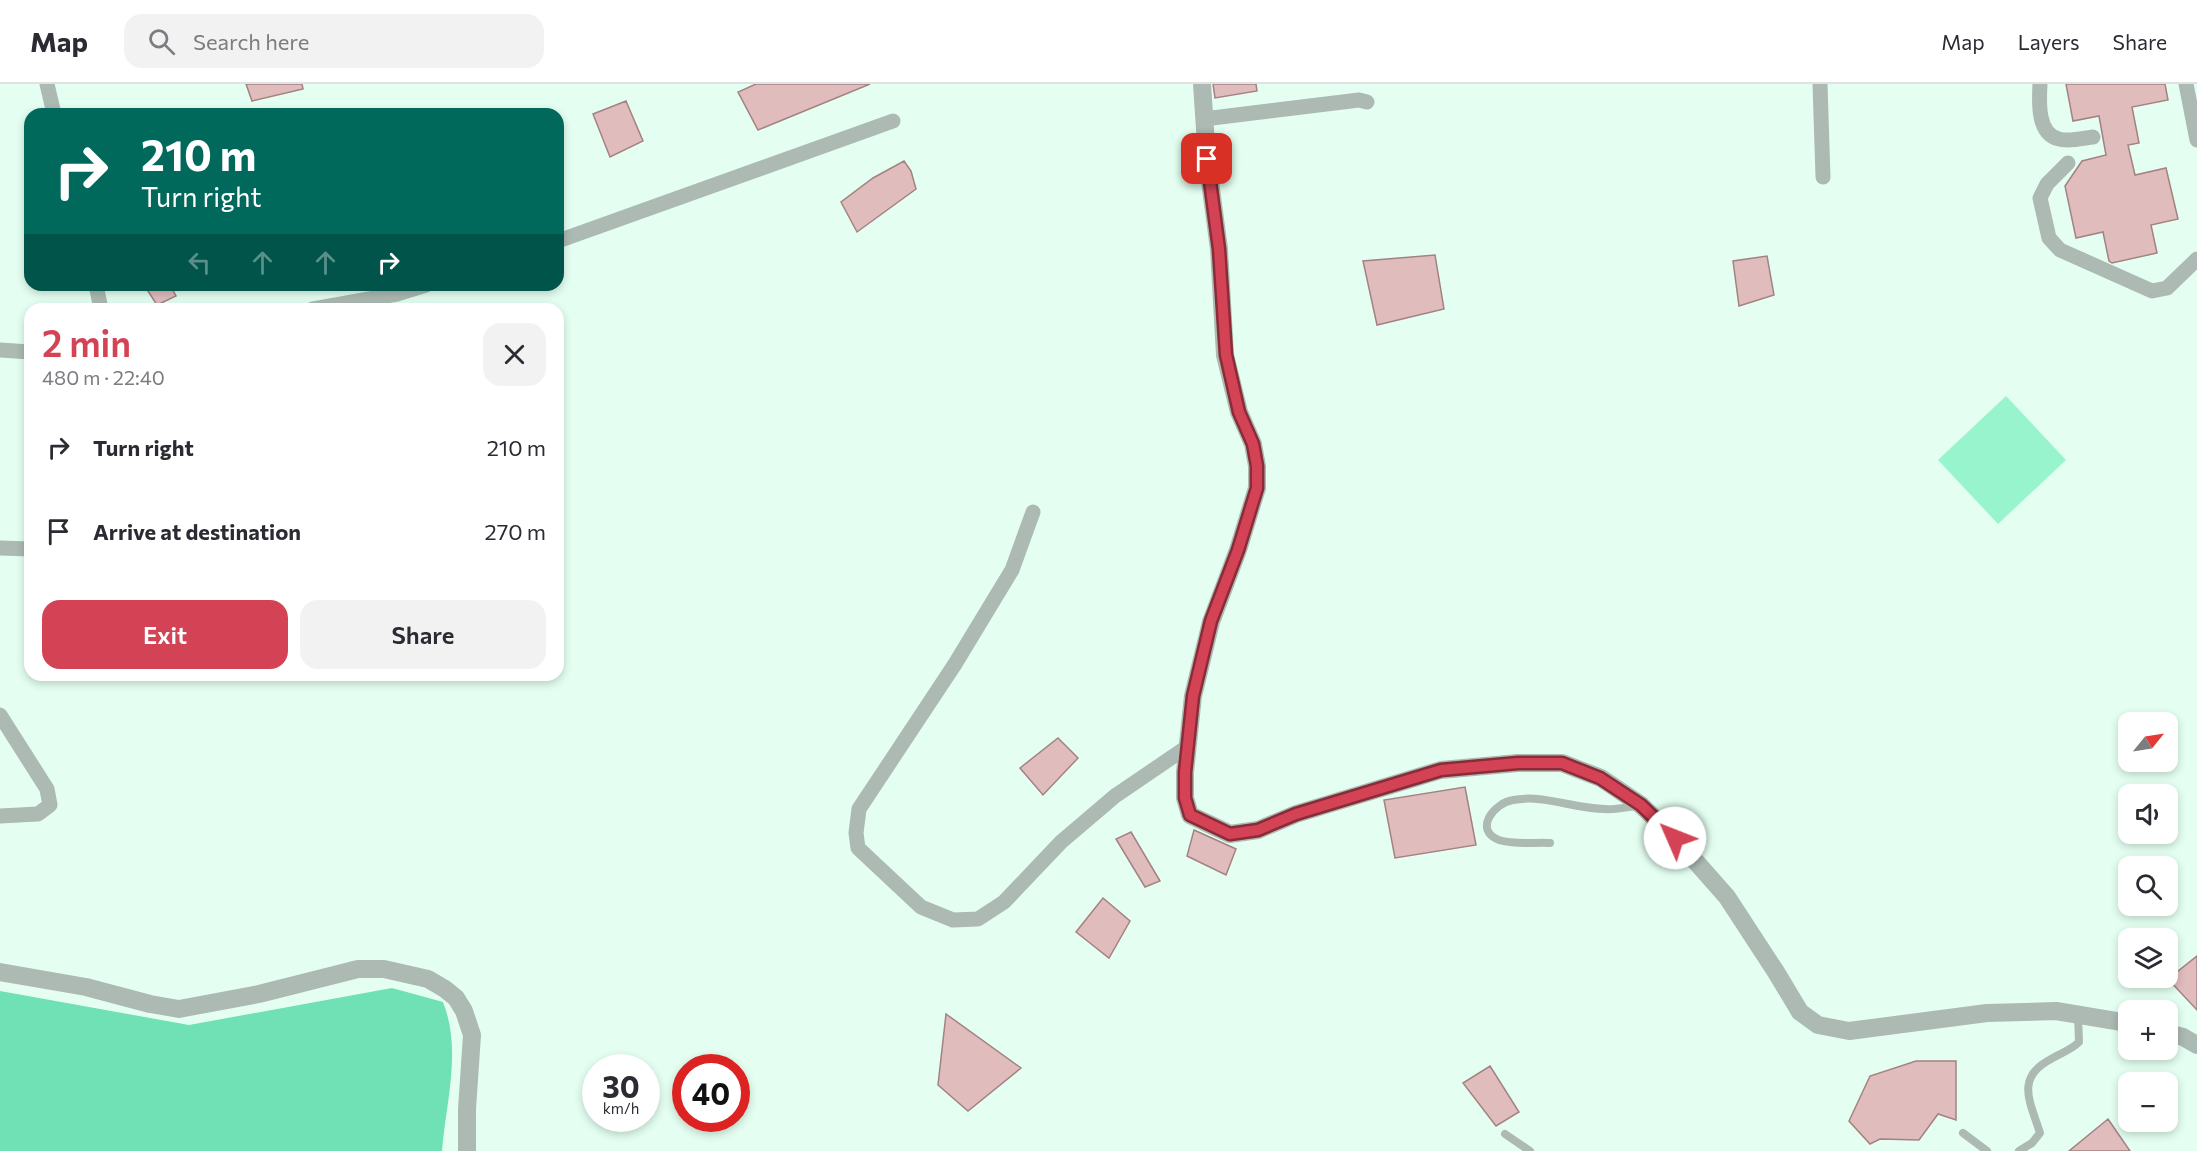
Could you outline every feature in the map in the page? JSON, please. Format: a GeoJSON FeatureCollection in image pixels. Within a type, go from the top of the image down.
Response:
{"type":"FeatureCollection","features":[{"type":"Feature","properties":{"kind":"street"},"geometry":{"type":"LineString","coordinates":[[47,84],[53,108]]}},
{"type":"Feature","properties":{"kind":"street"},"geometry":{"type":"LineString","coordinates":[[1202,84],[1219,249],[1226,355],[1239,412],[1253,444],[1257,466],[1257,488],[1238,550],[1211,621],[1193,696],[1187,747],[1185,798],[1190,815],[1230,834],[1258,830],[1296,814],[1441,770],[1518,763],[1562,763],[1600,778],[1641,805],[1675,838],[1727,897],[1800,1012],[1818,1025],[1849,1031],[1987,1013],[2056,1011],[2118,1021]]}},
{"type":"Feature","properties":{"kind":"street"},"geometry":{"type":"LineString","coordinates":[[1820,84],[1823,177]]}},
{"type":"Feature","properties":{"kind":"street"},"geometry":{"type":"LineString","coordinates":[[2040,84],[2041,118],[2047,133],[2060,140],[2093,137]]}},
{"type":"Feature","properties":{"kind":"street"},"geometry":{"type":"LineString","coordinates":[[2186,84],[2197,140]]}},
{"type":"Feature","properties":{"kind":"street"},"geometry":{"type":"LineString","coordinates":[[1204,119],[1359,100],[1367,102]]}},
{"type":"Feature","properties":{"kind":"street"},"geometry":{"type":"LineString","coordinates":[[564,239],[893,121]]}},
{"type":"Feature","properties":{"kind":"street"},"geometry":{"type":"LineString","coordinates":[[2068,163],[2047,184],[2040,198],[2049,238],[2060,250],[2152,291],[2167,288],[2197,259]]}},
{"type":"Feature","properties":{"kind":"street"},"geometry":{"type":"LineString","coordinates":[[347,303],[407,291]]}},
{"type":"Feature","properties":{"kind":"street"},"geometry":{"type":"LineString","coordinates":[[0,350],[24,352]]}},
{"type":"Feature","properties":{"kind":"street"},"geometry":{"type":"LineString","coordinates":[[1033,512],[1012,570],[955,664],[859,809],[856,833],[858,848],[921,907],[953,920],[978,919],[1004,902],[1061,842],[1115,796],[1187,747]]}},
{"type":"Feature","properties":{"kind":"street"},"geometry":{"type":"LineString","coordinates":[[0,548],[24,549]]}},
{"type":"Feature","properties":{"kind":"street"},"geometry":{"type":"LineString","coordinates":[[0,715],[47,789],[50,805],[38,814],[0,816]]}},
{"type":"Feature","properties":{"kind":"street"},"geometry":{"type":"LineString","coordinates":[[0,972],[86,987],[150,1004],[179,1009],[259,994],[358,969],[384,969],[428,979],[446,988],[456,998],[464,1011],[472,1035],[467,1109],[467,1151]]}},
{"type":"Feature","properties":{"kind":"street"},"geometry":{"type":"LineString","coordinates":[[2178,1036],[2197,1045]]}},
{"type":"Feature","properties":{"kind":"lane"},"geometry":{"type":"LineString","coordinates":[[1550,843],[1501,841],[1488,831],[1489,815],[1502,803],[1531,798],[1605,809],[1641,805]]}},
{"type":"Feature","properties":{"kind":"lane"},"geometry":{"type":"LineString","coordinates":[[2019,1151],[2032,1143],[2040,1133],[2028,1094],[2028,1082],[2034,1069],[2071,1049],[2079,1042],[2078,1015]]}},
{"type":"Feature","properties":{"kind":"lane"},"geometry":{"type":"LineString","coordinates":[[1963,1133],[1987,1151]]}},
{"type":"Feature","properties":{"kind":"lane"},"geometry":{"type":"LineString","coordinates":[[1505,1134],[1530,1151]]}},
{"type":"Feature","properties":{"kind":"green space"},"geometry":{"type":"Polygon","coordinates":[[[2006,396],[2066,460],[1998,524],[1938,460],[2006,396]]]}},
{"type":"Feature","properties":{"kind":"green space"},"geometry":{"type":"Polygon","coordinates":[[[392,988],[443,1002],[449,1020],[451,1076],[442,1151],[0,1151],[0,991],[189,1025],[392,988]]]}},
{"type":"Feature","properties":{"kind":"building"},"geometry":{"type":"Polygon","coordinates":[[[246,84],[302,84],[303,89],[252,101],[246,84]]]}},
{"type":"Feature","properties":{"kind":"building"},"geometry":{"type":"Polygon","coordinates":[[[756,84],[870,84],[758,130],[738,92],[756,84]]]}},
{"type":"Feature","properties":{"kind":"building"},"geometry":{"type":"Polygon","coordinates":[[[1213,84],[1256,84],[1257,91],[1215,98],[1213,84]]]}},
{"type":"Feature","properties":{"kind":"building"},"geometry":{"type":"Polygon","coordinates":[[[2066,84],[2165,84],[2168,100],[2132,107],[2139,143],[2128,145],[2135,175],[2166,168],[2178,219],[2151,225],[2157,253],[2112,263],[2109,261],[2103,232],[2076,238],[2065,186],[2082,161],[2106,155],[2099,116],[2073,121],[2066,84]]]}},
{"type":"Feature","properties":{"kind":"building"},"geometry":{"type":"Polygon","coordinates":[[[626,101],[643,141],[610,157],[593,114],[626,101]]]}},
{"type":"Feature","properties":{"kind":"building"},"geometry":{"type":"Polygon","coordinates":[[[904,161],[911,171],[916,189],[857,232],[841,202],[873,178],[904,161]]]}},
{"type":"Feature","properties":{"kind":"building"},"geometry":{"type":"Polygon","coordinates":[[[1435,255],[1444,309],[1377,325],[1363,261],[1435,255]]]}},
{"type":"Feature","properties":{"kind":"building"},"geometry":{"type":"Polygon","coordinates":[[[1767,256],[1774,295],[1739,306],[1733,261],[1767,256]]]}},
{"type":"Feature","properties":{"kind":"building"},"geometry":{"type":"Polygon","coordinates":[[[148,291],[173,291],[176,296],[161,303],[156,303],[148,291]]]}},
{"type":"Feature","properties":{"kind":"building"},"geometry":{"type":"Polygon","coordinates":[[[1058,738],[1078,758],[1043,795],[1020,768],[1058,738]]]}},
{"type":"Feature","properties":{"kind":"building"},"geometry":{"type":"Polygon","coordinates":[[[1465,787],[1476,845],[1395,858],[1384,800],[1465,787]]]}},
{"type":"Feature","properties":{"kind":"building"},"geometry":{"type":"Polygon","coordinates":[[[1194,830],[1236,849],[1226,875],[1187,856],[1194,830]]]}},
{"type":"Feature","properties":{"kind":"building"},"geometry":{"type":"Polygon","coordinates":[[[1131,832],[1160,881],[1145,887],[1116,839],[1131,832]]]}},
{"type":"Feature","properties":{"kind":"building"},"geometry":{"type":"Polygon","coordinates":[[[1103,898],[1130,921],[1109,958],[1076,932],[1103,898]]]}},
{"type":"Feature","properties":{"kind":"building"},"geometry":{"type":"Polygon","coordinates":[[[2197,956],[2197,1010],[2176,988],[2178,971],[2197,956]]]}},
{"type":"Feature","properties":{"kind":"building"},"geometry":{"type":"Polygon","coordinates":[[[946,1014],[1021,1068],[968,1111],[938,1085],[946,1014]]]}},
{"type":"Feature","properties":{"kind":"building"},"geometry":{"type":"Polygon","coordinates":[[[1916,1061],[1956,1061],[1956,1120],[1938,1114],[1919,1140],[1880,1139],[1870,1144],[1849,1121],[1870,1076],[1916,1061]]]}},
{"type":"Feature","properties":{"kind":"building"},"geometry":{"type":"Polygon","coordinates":[[[1490,1066],[1519,1112],[1496,1126],[1463,1083],[1490,1066]]]}},
{"type":"Feature","properties":{"kind":"building"},"geometry":{"type":"Polygon","coordinates":[[[2108,1119],[2130,1151],[2069,1151],[2108,1119]]]}},
{"type":"Feature","properties":{"kind":"route"},"geometry":{"type":"LineString","coordinates":[[1207,159],[1219,249],[1226,355],[1239,412],[1253,444],[1257,466],[1257,488],[1238,550],[1211,621],[1193,696],[1185,772],[1185,798],[1190,815],[1230,834],[1258,830],[1296,814],[1441,770],[1518,763],[1562,763],[1600,778],[1641,805],[1675,838]]}}]}
